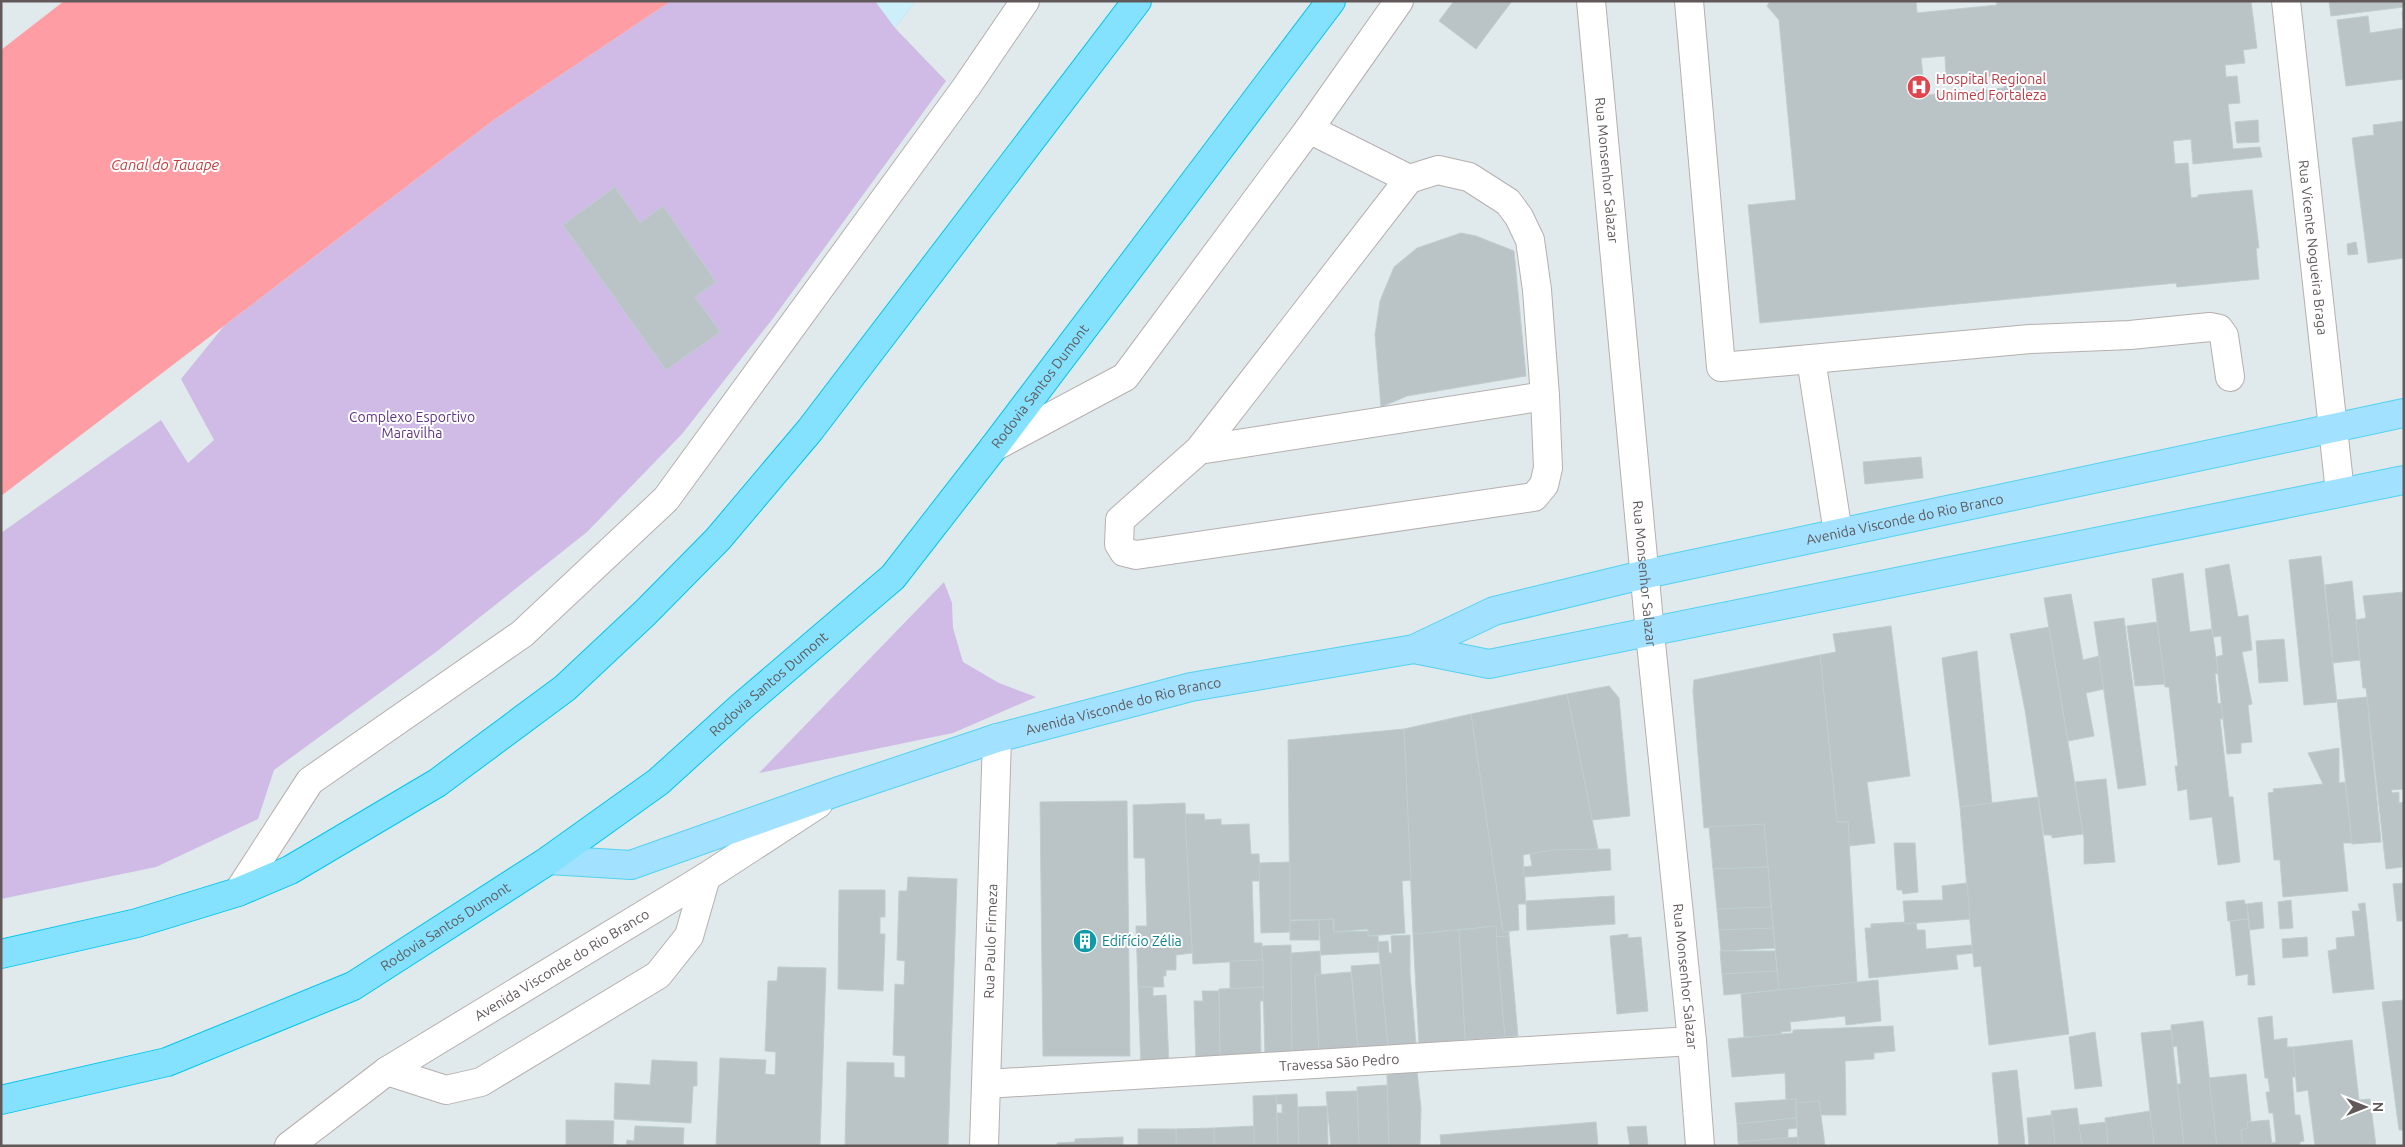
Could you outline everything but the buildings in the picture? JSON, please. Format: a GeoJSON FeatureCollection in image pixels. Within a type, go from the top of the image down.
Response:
{"type":"FeatureCollection","features":[{"type":"Feature","properties":{"kind":"highway"},"geometry":{"type":"LineString","coordinates":[[1,954],[137,924],[238,892],[290,870],[437,783],[565,688],[645,613],[718,540],[810,430],[1137,1]]}},
{"type":"Feature","properties":{"kind":"highway","name":"Rodovia Santos Dumont"},"geometry":{"type":"LineString","coordinates":[[1,1100],[166,1062],[353,986],[549,860],[658,782],[741,707],[893,577],[1331,1]]}},
{"type":"Feature","properties":{"kind":"main road","name":"Avenida Visconde do Rio Branco"},"geometry":{"type":"LineString","coordinates":[[549,860],[631,865],[839,790],[997,738],[1191,687],[1414,649],[1494,611],[1646,574],[2333,426],[2404,413]]}},
{"type":"Feature","properties":{"kind":"main road","name":"Avenida Visconde do Rio Branco"},"geometry":{"type":"LineString","coordinates":[[1414,649],[1489,664],[2404,480]]}},
{"type":"Feature","properties":{"kind":"street"},"geometry":{"type":"LineString","coordinates":[[238,892],[310,781],[522,634],[666,499],[961,94],[1025,1]]}},
{"type":"Feature","properties":{"kind":"street"},"geometry":{"type":"LineString","coordinates":[[994,446],[1125,377],[1309,129],[1399,1]]}},
{"type":"Feature","properties":{"kind":"street","name":"Rua Monsenhor Salazar"},"geometry":{"type":"LineString","coordinates":[[1591,1],[1646,574],[1650,633],[1692,1041],[1700,1146]]}},
{"type":"Feature","properties":{"kind":"street"},"geometry":{"type":"LineString","coordinates":[[1689,1],[1721,367],[2030,339],[2130,335],[2210,327],[2219,329],[2224,336],[2230,377]]}},
{"type":"Feature","properties":{"kind":"street","name":"Rua Vicente Nogueira Braga"},"geometry":{"type":"LineString","coordinates":[[2286,1],[2340,492]]}},
{"type":"Feature","properties":{"kind":"street"},"geometry":{"type":"LineString","coordinates":[[1309,129],[1409,178]]}},
{"type":"Feature","properties":{"kind":"street"},"geometry":{"type":"LineString","coordinates":[[1438,170],[1469,177],[1508,202],[1519,216],[1530,240],[1537,290],[1545,396],[1548,468],[1544,484],[1534,497],[1136,555],[1124,552],[1119,544],[1120,520],[1199,450],[1409,178],[1438,170]]}},
{"type":"Feature","properties":{"kind":"street"},"geometry":{"type":"LineString","coordinates":[[1810,359],[1838,533]]}},
{"type":"Feature","properties":{"kind":"street"},"geometry":{"type":"LineString","coordinates":[[1199,450],[1545,396]]}},
{"type":"Feature","properties":{"kind":"street","name":"Rua Paulo Firmeza"},"geometry":{"type":"LineString","coordinates":[[984,1146],[997,738]]}},
{"type":"Feature","properties":{"kind":"street","name":"Avenida Visconde do Rio Branco"},"geometry":{"type":"LineString","coordinates":[[288,1146],[387,1071],[706,877],[839,790]]}},
{"type":"Feature","properties":{"kind":"street"},"geometry":{"type":"LineString","coordinates":[[387,1071],[446,1090],[481,1082],[658,975],[689,936],[706,877]]}},
{"type":"Feature","properties":{"kind":"street","name":"Travessa São Pedro"},"geometry":{"type":"LineString","coordinates":[[986,1084],[1692,1041]]}},
{"type":"Feature","properties":{"kind":"green space","name":"Complexo Esportivo Maravilha"},"geometry":{"type":"Polygon","coordinates":[[[671,1],[916,1],[895,28],[946,81],[774,317],[682,434],[587,532],[436,652],[274,770],[258,819],[156,867],[1,899],[1,533],[161,420],[188,463],[214,440],[181,379],[224,326],[495,119],[671,1]]]}},
{"type":"Feature","properties":{"kind":"green space"},"geometry":{"type":"Polygon","coordinates":[[[944,582],[952,603],[953,628],[963,662],[999,683],[1036,697],[953,733],[759,773],[944,582]]]}},
{"type":"Feature","properties":{"kind":"sand"},"geometry":{"type":"Polygon","coordinates":[[[875,1],[916,1],[895,28],[875,1]]]}},
{"type":"Feature","properties":{"kind":"water","name":"Canal do Tauape"},"geometry":{"type":"Polygon","coordinates":[[[64,1],[671,1],[495,119],[1,496],[1,50],[64,1]]]}},
{"type":"Feature","properties":{"kind":"place","name":"Hospital Regional Unimed Fortaleza"},"geometry":{"type":"Point","coordinates":[1919,87]}},
{"type":"Feature","properties":{"kind":"place","name":"Edifício Zélia"},"geometry":{"type":"Point","coordinates":[1085,941]}}]}
